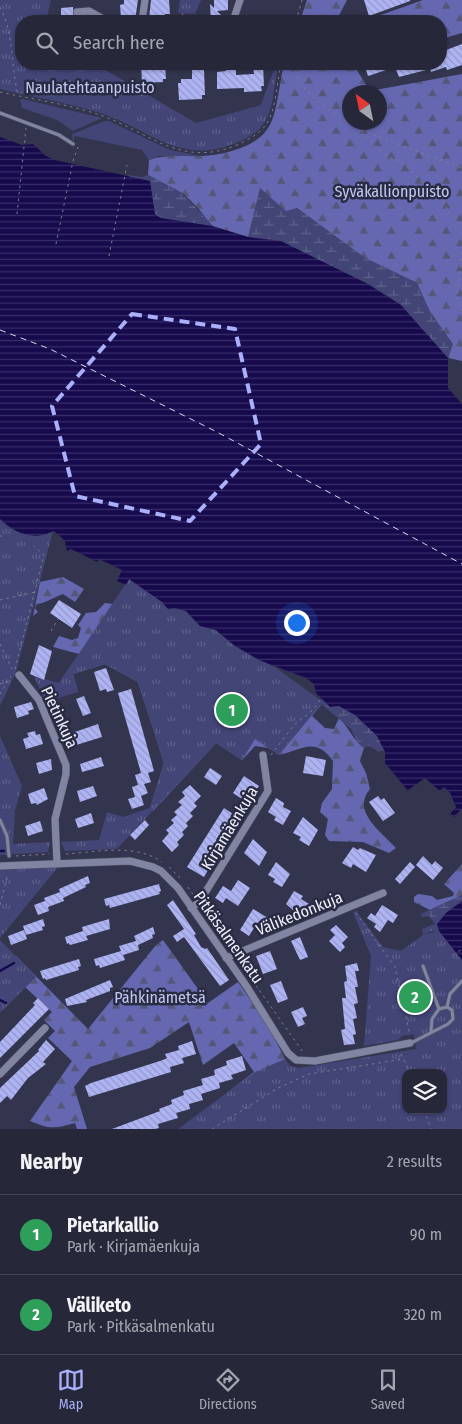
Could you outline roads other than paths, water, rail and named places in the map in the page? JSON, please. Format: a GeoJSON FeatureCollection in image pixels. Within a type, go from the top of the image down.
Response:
{"type":"FeatureCollection","features":[{"type":"Feature","properties":{"kind":"street"},"geometry":{"type":"LineString","coordinates":[[143,15],[145,0]]}},
{"type":"Feature","properties":{"kind":"street"},"geometry":{"type":"LineString","coordinates":[[235,15],[240,0]]}},
{"type":"Feature","properties":{"kind":"street"},"geometry":{"type":"LineString","coordinates":[[77,12],[89,11],[96,15]]}},
{"type":"Feature","properties":{"kind":"street","name":"Pietinkuja"},"geometry":{"type":"LineString","coordinates":[[16,674],[39,700],[66,765],[66,774],[55,819],[57,864]]}},
{"type":"Feature","properties":{"kind":"street","name":"Kirjamäenkuja"},"geometry":{"type":"LineString","coordinates":[[192,908],[208,888],[268,791],[263,755]]}},
{"type":"Feature","properties":{"kind":"street","name":"Pitkäsalmenkatu"},"geometry":{"type":"LineString","coordinates":[[0,866],[130,861],[153,867],[173,882],[226,958],[288,1053],[296,1060],[315,1060],[410,1043]]}},
{"type":"Feature","properties":{"kind":"street","name":"Välikedonkuja"},"geometry":{"type":"LineString","coordinates":[[226,958],[383,893]]}},
{"type":"Feature","properties":{"kind":"street"},"geometry":{"type":"LineString","coordinates":[[0,1074],[45,1028]]}},
{"type":"Feature","properties":{"kind":"lane"},"geometry":{"type":"LineString","coordinates":[[0,113],[60,135],[73,144]]}},
{"type":"Feature","properties":{"kind":"lane"},"geometry":{"type":"LineString","coordinates":[[0,820],[6,836],[9,856]]}},
{"type":"Feature","properties":{"kind":"lane"},"geometry":{"type":"LineString","coordinates":[[422,966],[438,1008],[432,1019],[431,1031]]}},
{"type":"Feature","properties":{"kind":"lane"},"geometry":{"type":"LineString","coordinates":[[447,1007],[450,994],[462,982]]}},
{"type":"Feature","properties":{"kind":"lane"},"geometry":{"type":"LineString","coordinates":[[410,1043],[448,1024],[453,1019],[452,1010],[447,1007],[438,1008]]}},
{"type":"Feature","properties":{"kind":"waterway"},"geometry":{"type":"LineString","coordinates":[[0,971],[14,963]]}},
{"type":"Feature","properties":{"kind":"waterway"},"geometry":{"type":"LineString","coordinates":[[0,1000],[6,1003]]}},
{"type":"Feature","properties":{"kind":"place","name":"Pietarkallio"},"geometry":{"type":"Point","coordinates":[232,710]}},
{"type":"Feature","properties":{"kind":"place","name":"Väliketo"},"geometry":{"type":"Point","coordinates":[415,997]}},
{"type":"Feature","properties":{"kind":"park label","name":"Naulatehtaanpuisto"},"geometry":{"type":"Point","coordinates":[90,87]}},
{"type":"Feature","properties":{"kind":"park label","name":"Syväkallionpuisto"},"geometry":{"type":"Point","coordinates":[392,191]}},
{"type":"Feature","properties":{"kind":"park label","name":"Pähkinämetsä"},"geometry":{"type":"Point","coordinates":[160,997]}}]}
